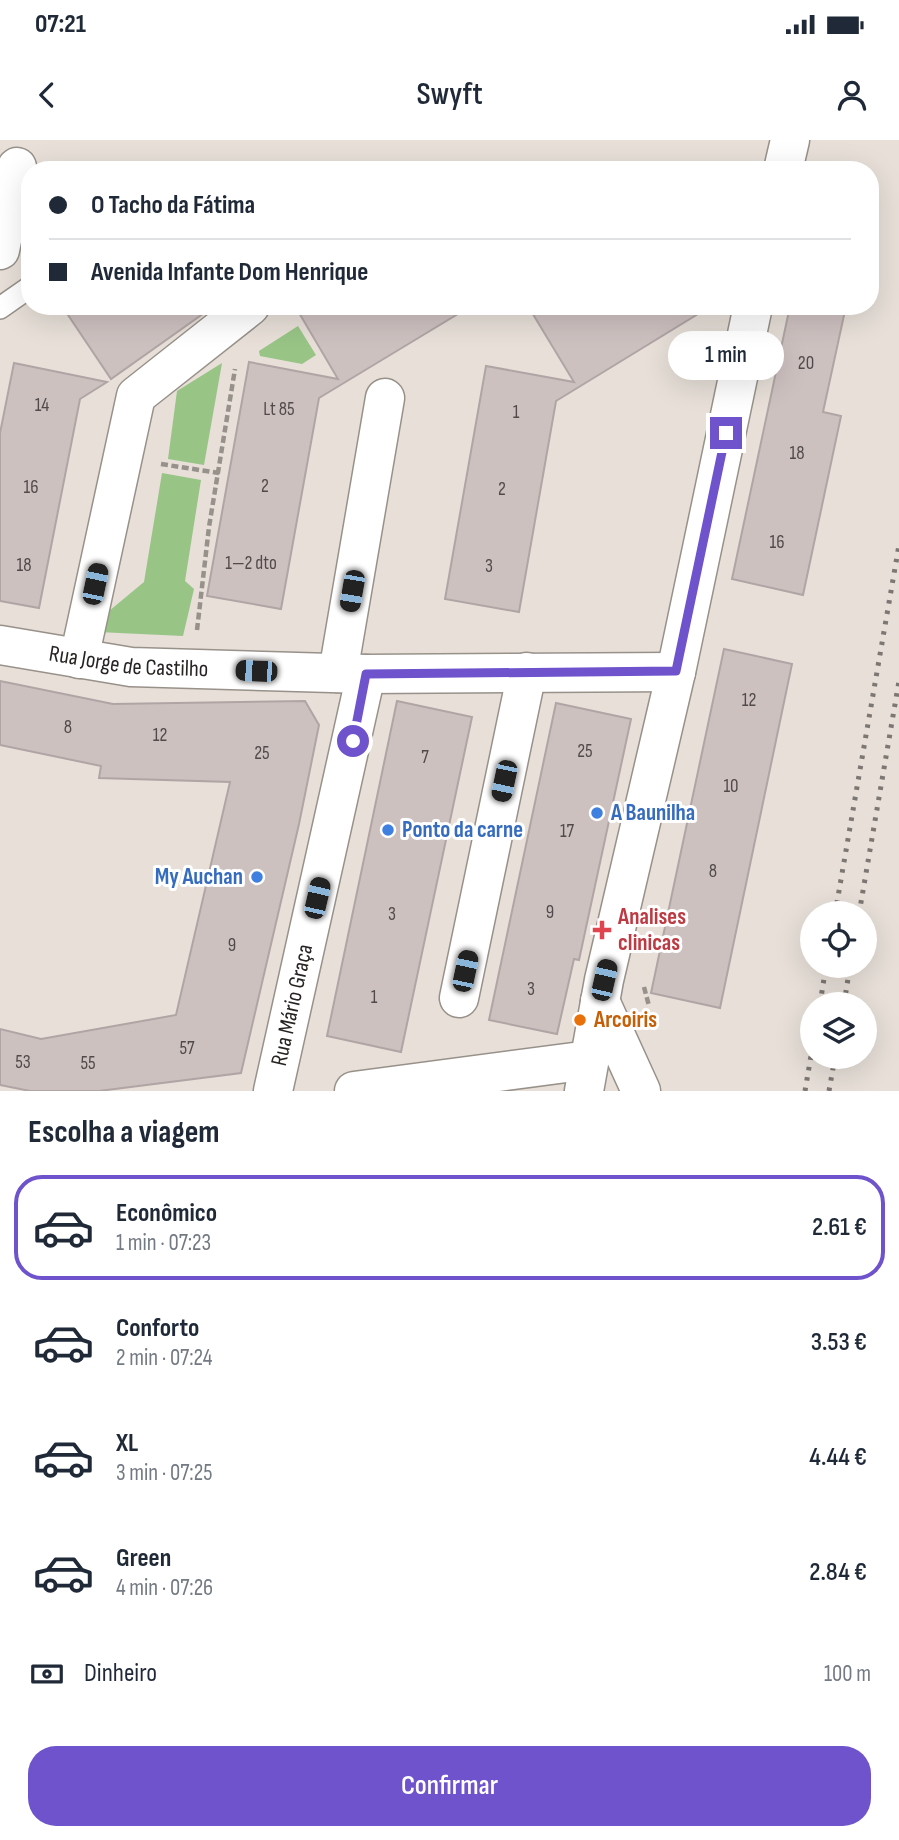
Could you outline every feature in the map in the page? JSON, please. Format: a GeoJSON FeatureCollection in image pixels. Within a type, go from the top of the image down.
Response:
{"type":"FeatureCollection","features":[{"type":"Feature","properties":{"kind":"street"},"geometry":{"type":"LineString","coordinates":[[785,161],[790,140]]}},
{"type":"Feature","properties":{"kind":"street"},"geometry":{"type":"LineString","coordinates":[[0,250],[16,167]]}},
{"type":"Feature","properties":{"kind":"street"},"geometry":{"type":"LineString","coordinates":[[79,659],[136,396],[239,315]]}},
{"type":"Feature","properties":{"kind":"street"},"geometry":{"type":"LineString","coordinates":[[354,1091],[587,1076],[600,1000],[676,671],[751,315]]}},
{"type":"Feature","properties":{"kind":"street","name":"Rua Mário Graça"},"geometry":{"type":"LineString","coordinates":[[272,1091],[352,674],[385,398]]}},
{"type":"Feature","properties":{"kind":"street","name":"Rua Jorge de Castilho"},"geometry":{"type":"LineString","coordinates":[[0,645],[131,667],[352,674],[676,671]]}},
{"type":"Feature","properties":{"kind":"street"},"geometry":{"type":"LineString","coordinates":[[459,998],[527,672]]}},
{"type":"Feature","properties":{"kind":"street"},"geometry":{"type":"LineString","coordinates":[[600,1000],[641,1091]]}},
{"type":"Feature","properties":{"kind":"lane"},"geometry":{"type":"LineString","coordinates":[[0,308],[21,293]]}},
{"type":"Feature","properties":{"kind":"path"},"geometry":{"type":"LineString","coordinates":[[201,669],[197,629],[236,364]]}},
{"type":"Feature","properties":{"kind":"path"},"geometry":{"type":"LineString","coordinates":[[123,457],[219,473]]}},
{"type":"Feature","properties":{"kind":"green space"},"geometry":{"type":"Polygon","coordinates":[[[298,326],[316,355],[302,364],[260,356],[259,351],[298,326]]]}},
{"type":"Feature","properties":{"kind":"green space"},"geometry":{"type":"Polygon","coordinates":[[[222,363],[204,465],[168,459],[177,391],[222,363]]]}},
{"type":"Feature","properties":{"kind":"green space"},"geometry":{"type":"Polygon","coordinates":[[[162,473],[201,480],[185,581],[194,589],[183,636],[98,632],[103,616],[144,582],[162,473]]]}},
{"type":"Feature","properties":{"kind":"building"},"geometry":{"type":"Polygon","coordinates":[[[68,315],[201,315],[111,379],[68,315]]]}},
{"type":"Feature","properties":{"kind":"building"},"geometry":{"type":"Polygon","coordinates":[[[300,315],[456,315],[319,398],[281,609],[207,596],[249,362],[338,379],[300,315]]]}},
{"type":"Feature","properties":{"kind":"building"},"geometry":{"type":"Polygon","coordinates":[[[533,315],[696,315],[556,401],[519,612],[445,599],[486,366],[574,382],[533,315]]]}},
{"type":"Feature","properties":{"kind":"building"},"geometry":{"type":"Polygon","coordinates":[[[788,315],[844,315],[823,412],[841,416],[803,595],[732,579],[788,315]]]}},
{"type":"Feature","properties":{"kind":"building"},"geometry":{"type":"Polygon","coordinates":[[[14,363],[107,382],[80,399],[39,608],[0,601],[0,433],[14,363]]]}},
{"type":"Feature","properties":{"kind":"building"},"geometry":{"type":"Polygon","coordinates":[[[724,649],[792,664],[720,1008],[651,993],[724,649]]]}},
{"type":"Feature","properties":{"kind":"building"},"geometry":{"type":"Polygon","coordinates":[[[0,681],[113,704],[305,701],[319,725],[299,824],[241,1073],[99,1091],[30,1091],[0,1085],[0,1029],[41,1039],[176,1015],[230,782],[99,778],[101,766],[0,745],[0,681]]]}},
{"type":"Feature","properties":{"kind":"building"},"geometry":{"type":"Polygon","coordinates":[[[397,701],[472,717],[401,1052],[327,1036],[397,701]]]}},
{"type":"Feature","properties":{"kind":"building"},"geometry":{"type":"Polygon","coordinates":[[[556,703],[631,719],[579,960],[574,959],[557,1034],[489,1020],[556,703]]]}},
{"type":"Feature","properties":{"kind":"railway"},"geometry":{"type":"LineString","coordinates":[[837,901],[899,545]]}},
{"type":"Feature","properties":{"kind":"railway"},"geometry":{"type":"LineString","coordinates":[[861,901],[899,681]]}},
{"type":"Feature","properties":{"kind":"railway"},"geometry":{"type":"LineString","coordinates":[[822,992],[824,978]]}},
{"type":"Feature","properties":{"kind":"railway"},"geometry":{"type":"LineString","coordinates":[[846,992],[848,978]]}},
{"type":"Feature","properties":{"kind":"railway"},"geometry":{"type":"LineString","coordinates":[[805,1091],[809,1069]]}},
{"type":"Feature","properties":{"kind":"railway"},"geometry":{"type":"LineString","coordinates":[[829,1091],[833,1069]]}},
{"type":"Feature","properties":{"kind":"place","name":"A Baunilha"},"geometry":{"type":"Point","coordinates":[597,813]}},
{"type":"Feature","properties":{"kind":"place","name":"Ponto da carne"},"geometry":{"type":"Point","coordinates":[388,830]}},
{"type":"Feature","properties":{"kind":"place","name":"My Auchan"},"geometry":{"type":"Point","coordinates":[257,877]}},
{"type":"Feature","properties":{"kind":"place","name":"Analises clinicas"},"geometry":{"type":"Point","coordinates":[602,930]}},
{"type":"Feature","properties":{"kind":"place","name":"Arcoiris"},"geometry":{"type":"Point","coordinates":[580,1020]}},
{"type":"Feature","properties":{"kind":"route"},"geometry":{"type":"LineString","coordinates":[[353,741],[366,674],[676,671],[726,433]]}}]}
